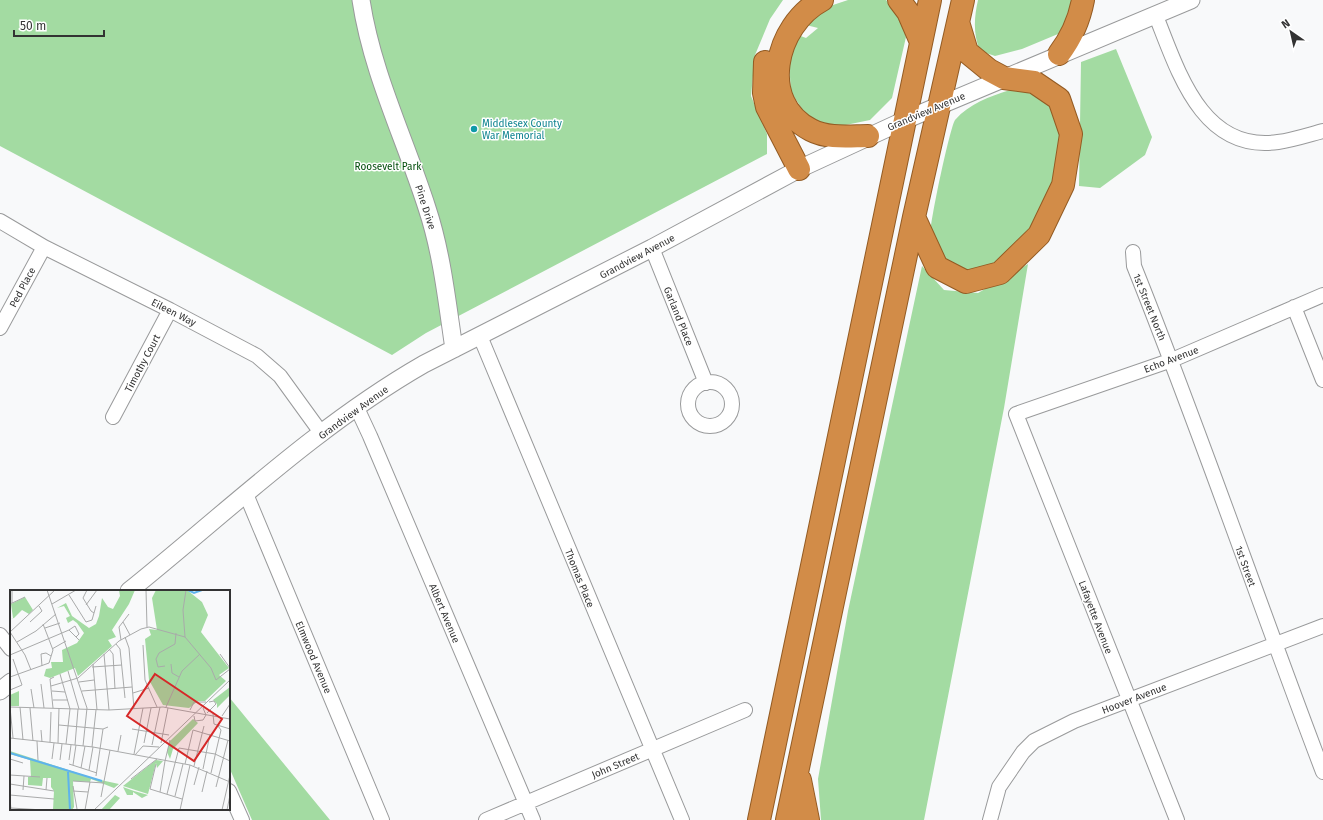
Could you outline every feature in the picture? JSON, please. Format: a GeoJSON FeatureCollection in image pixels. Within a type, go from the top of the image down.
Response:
{"type":"FeatureCollection","features":[{"type":"Feature","properties":{"kind":"highway"},"geometry":{"type":"LineString","coordinates":[[799,169],[767,107],[764,93],[764,74],[765,57],[775,30],[795,4],[801,0]]}},
{"type":"Feature","properties":{"kind":"highway"},"geometry":{"type":"LineString","coordinates":[[822,0],[800,18],[788,36],[780,57],[777,75],[785,106],[796,118],[811,130],[826,135],[868,136]]}},
{"type":"Feature","properties":{"kind":"highway"},"geometry":{"type":"LineString","coordinates":[[899,0],[908,12],[921,42]]}},
{"type":"Feature","properties":{"kind":"highway"},"geometry":{"type":"LineString","coordinates":[[759,820],[930,0]]}},
{"type":"Feature","properties":{"kind":"highway"},"geometry":{"type":"LineString","coordinates":[[787,820],[914,217],[963,0]]}},
{"type":"Feature","properties":{"kind":"highway"},"geometry":{"type":"LineString","coordinates":[[1059,54],[1071,38],[1080,15],[1083,0]]}},
{"type":"Feature","properties":{"kind":"highway"},"geometry":{"type":"LineString","coordinates":[[914,217],[937,267],[966,282],[1000,273],[1039,235],[1063,185],[1072,134],[1059,99],[1034,82],[1004,78],[989,70],[967,52],[958,22]]}},
{"type":"Feature","properties":{"kind":"highway"},"geometry":{"type":"LineString","coordinates":[[798,769],[808,820]]}},
{"type":"Feature","properties":{"kind":"street","name":"Pine Drive"},"geometry":{"type":"LineString","coordinates":[[361,0],[369,43],[376,67],[428,209],[435,235],[454,349]]}},
{"type":"Feature","properties":{"kind":"street","name":"Grandview Avenue"},"geometry":{"type":"LineString","coordinates":[[138,588],[246,494],[322,434],[404,376],[652,248],[799,169],[868,136],[1059,54],[1156,16],[1191,0]]}},
{"type":"Feature","properties":{"kind":"street"},"geometry":{"type":"LineString","coordinates":[[1156,16],[1180,78],[1198,107],[1215,126],[1237,138],[1252,142],[1277,142],[1323,131]]}},
{"type":"Feature","properties":{"kind":"street","name":"Eileen Way"},"geometry":{"type":"LineString","coordinates":[[0,221],[44,247],[170,310],[257,356],[280,376],[322,434]]}},
{"type":"Feature","properties":{"kind":"street","name":"Ped Place"},"geometry":{"type":"LineString","coordinates":[[0,328],[44,247]]}},
{"type":"Feature","properties":{"kind":"street","name":"Garland Place"},"geometry":{"type":"LineString","coordinates":[[652,248],[706,383]]}},
{"type":"Feature","properties":{"kind":"street","name":"1st Street North"},"geometry":{"type":"LineString","coordinates":[[1133,252],[1134,266],[1172,360]]}},
{"type":"Feature","properties":{"kind":"street","name":"Echo Avenue"},"geometry":{"type":"LineString","coordinates":[[1016,414],[1172,360],[1323,295]]}},
{"type":"Feature","properties":{"kind":"street"},"geometry":{"type":"LineString","coordinates":[[1294,307],[1323,380]]}},
{"type":"Feature","properties":{"kind":"street","name":"Timothy Court"},"geometry":{"type":"LineString","coordinates":[[113,417],[170,310]]}},
{"type":"Feature","properties":{"kind":"street","name":"Thomas Place"},"geometry":{"type":"LineString","coordinates":[[480,336],[651,750],[682,820]]}},
{"type":"Feature","properties":{"kind":"street","name":"1st Street"},"geometry":{"type":"LineString","coordinates":[[1172,360],[1274,645],[1323,772]]}},
{"type":"Feature","properties":{"kind":"street","name":"Albert Avenue"},"geometry":{"type":"LineString","coordinates":[[357,408],[532,820]]}},
{"type":"Feature","properties":{"kind":"street","name":"Lafayette Avenue"},"geometry":{"type":"LineString","coordinates":[[1016,414],[1177,820]]}},
{"type":"Feature","properties":{"kind":"street","name":"Elmwood Avenue"},"geometry":{"type":"LineString","coordinates":[[246,494],[382,820]]}},
{"type":"Feature","properties":{"kind":"street","name":"Hoover Avenue"},"geometry":{"type":"LineString","coordinates":[[990,820],[999,787],[1023,752],[1034,741],[1074,721],[1323,626]]}},
{"type":"Feature","properties":{"kind":"street"},"geometry":{"type":"LineString","coordinates":[[0,635],[10,648]]}},
{"type":"Feature","properties":{"kind":"street"},"geometry":{"type":"LineString","coordinates":[[0,691],[10,683]]}},
{"type":"Feature","properties":{"kind":"street","name":"John Street"},"geometry":{"type":"LineString","coordinates":[[486,820],[746,710]]}},
{"type":"Feature","properties":{"kind":"street"},"geometry":{"type":"LineString","coordinates":[[230,793],[242,820]]}},
{"type":"Feature","properties":{"kind":"green space","name":"Roosevelt Park"},"geometry":{"type":"Polygon","coordinates":[[[0,0],[783,0],[770,19],[755,55],[751,96],[767,134],[767,154],[426,333],[392,355],[0,146],[0,0]]]}},
{"type":"Feature","properties":{"kind":"green space"},"geometry":{"type":"Polygon","coordinates":[[[848,0],[886,0],[899,15],[906,37],[892,98],[870,120],[831,128],[808,118],[791,92],[789,62],[798,35],[806,38],[818,28],[806,25],[821,9],[848,0]]]}},
{"type":"Feature","properties":{"kind":"green space"},"geometry":{"type":"Polygon","coordinates":[[[978,0],[1076,0],[1074,10],[1058,34],[1022,49],[995,56],[980,51],[978,45],[975,26],[978,0]]]}},
{"type":"Feature","properties":{"kind":"green space"},"geometry":{"type":"Polygon","coordinates":[[[1116,49],[1152,137],[1145,155],[1100,188],[1079,186],[1081,62],[1116,49]]]}},
{"type":"Feature","properties":{"kind":"green space"},"geometry":{"type":"Polygon","coordinates":[[[1010,90],[1039,92],[1063,117],[1051,200],[1010,255],[966,278],[939,257],[932,246],[930,239],[932,218],[944,158],[955,120],[973,105],[987,98],[1010,90]]]}},
{"type":"Feature","properties":{"kind":"green space"},"geometry":{"type":"Polygon","coordinates":[[[1028,264],[1004,408],[924,820],[821,820],[818,779],[848,611],[922,266],[944,290],[978,293],[1028,264]]]}},
{"type":"Feature","properties":{"kind":"green space"},"geometry":{"type":"Polygon","coordinates":[[[230,698],[330,820],[252,820],[230,769],[230,698]]]}},
{"type":"Feature","properties":{"kind":"place","name":"Middlesex County War Memorial"},"geometry":{"type":"Point","coordinates":[474,129]}}]}
